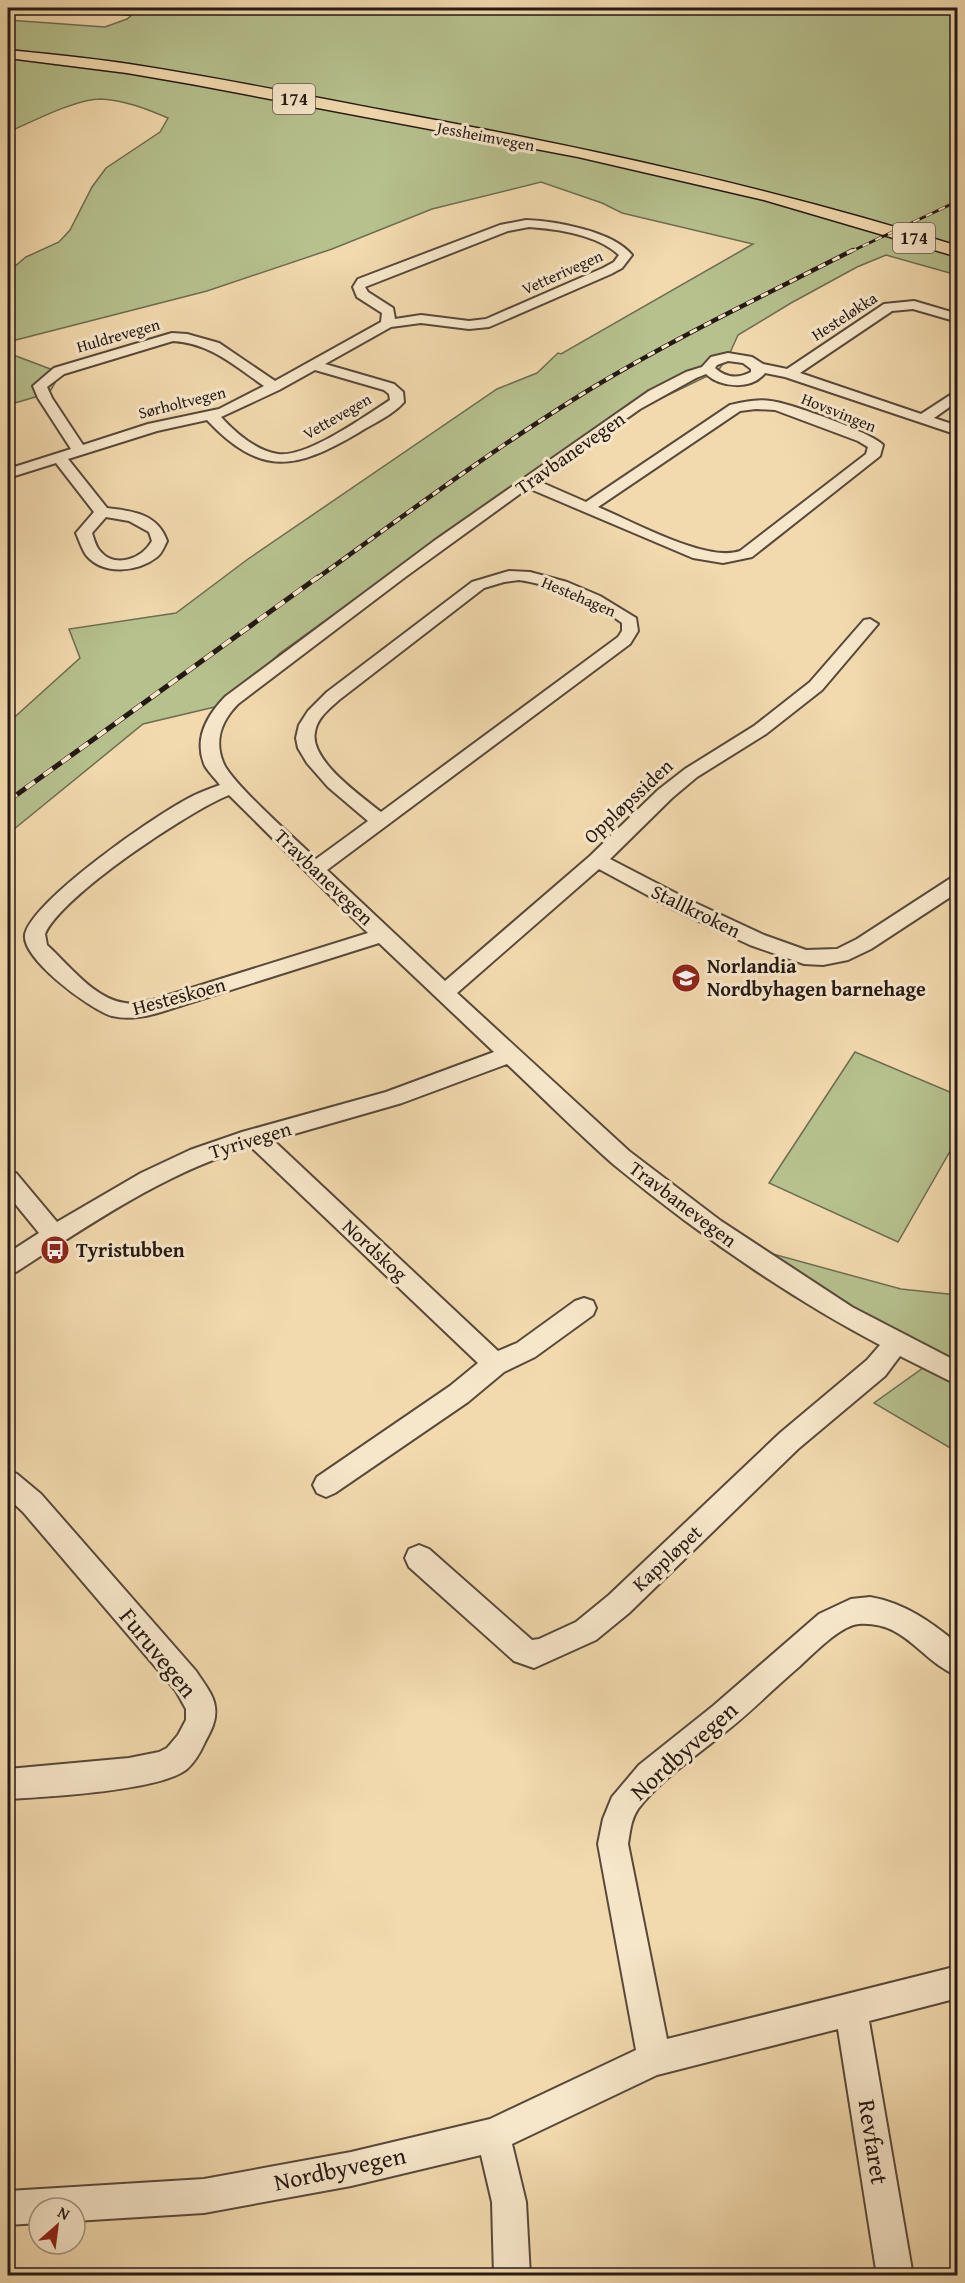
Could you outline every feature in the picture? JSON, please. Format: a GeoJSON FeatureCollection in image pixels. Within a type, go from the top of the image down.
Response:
{"type":"FeatureCollection","features":[{"type":"Feature","properties":{"kind":"main road","name":"Jessheimvegen"},"geometry":{"type":"LineString","coordinates":[[8,54],[127,68],[191,79],[685,176],[817,209],[957,252]]}},
{"type":"Feature","properties":{"kind":"street"},"geometry":{"type":"LineString","coordinates":[[90,8],[130,11]]}},
{"type":"Feature","properties":{"kind":"street","name":"Vetterivegen"},"geometry":{"type":"LineString","coordinates":[[525,224],[556,228],[610,243],[626,255],[618,265],[607,271],[489,323],[469,325],[421,319],[387,324],[388,311],[362,294],[359,287],[362,282],[504,228],[525,224]]}},
{"type":"Feature","properties":{"kind":"street","name":"Hesteløkka"},"geometry":{"type":"LineString","coordinates":[[789,374],[889,307],[914,305],[957,318]]}},
{"type":"Feature","properties":{"kind":"street","name":"Sørholtvegen"},"geometry":{"type":"LineString","coordinates":[[8,474],[153,427],[211,415],[238,406],[387,324]]}},
{"type":"Feature","properties":{"kind":"street","name":"Huldrevegen"},"geometry":{"type":"LineString","coordinates":[[81,452],[45,398],[40,386],[59,371],[173,337],[188,337],[201,339],[218,347],[274,387]]}},
{"type":"Feature","properties":{"kind":"street","name":"Travbanevegen"},"geometry":{"type":"LineString","coordinates":[[758,367],[747,360],[728,357],[712,361],[708,369],[683,378],[621,416],[378,589],[232,700],[219,713],[212,728],[210,745],[214,765],[232,787],[383,935],[621,1157],[672,1198],[776,1272],[843,1314],[957,1374]]}},
{"type":"Feature","properties":{"kind":"street","name":"Vettevegen"},"geometry":{"type":"LineString","coordinates":[[211,415],[222,428],[269,456],[292,458],[316,450],[397,402],[396,392],[389,387],[314,365]]}},
{"type":"Feature","properties":{"kind":"street"},"geometry":{"type":"LineString","coordinates":[[708,369],[711,375],[720,379],[744,381],[753,378],[758,373],[758,367],[789,374],[957,431]]}},
{"type":"Feature","properties":{"kind":"street"},"geometry":{"type":"LineString","coordinates":[[923,419],[957,394]]}},
{"type":"Feature","properties":{"kind":"street","name":"Hovsvingen"},"geometry":{"type":"LineString","coordinates":[[526,482],[699,555],[718,560],[733,559],[746,554],[873,456],[876,445],[778,406],[755,403],[745,405],[735,408],[588,507]]}},
{"type":"Feature","properties":{"kind":"street"},"geometry":{"type":"LineString","coordinates":[[60,459],[102,512],[140,519],[152,527],[160,537],[160,545],[154,554],[140,562],[123,565],[108,563],[95,556],[86,546],[84,533],[102,512]]}},
{"type":"Feature","properties":{"kind":"street","name":"Hestehagen"},"geometry":{"type":"LineString","coordinates":[[316,869],[624,640],[630,631],[630,622],[614,609],[547,580],[520,575],[494,579],[478,585],[333,696],[315,712],[308,726],[305,740],[312,757],[341,788],[379,820]]}},
{"type":"Feature","properties":{"kind":"street","name":"Oppløpssiden"},"geometry":{"type":"LineString","coordinates":[[445,992],[597,860],[682,780],[760,730],[816,686],[870,624]]}},
{"type":"Feature","properties":{"kind":"street","name":"Hesteskoen"},"geometry":{"type":"LineString","coordinates":[[232,787],[192,804],[140,837],[69,896],[43,919],[35,931],[34,939],[39,949],[94,1000],[114,1009],[129,1012],[383,935]]}},
{"type":"Feature","properties":{"kind":"street","name":"Stallkroken"},"geometry":{"type":"LineString","coordinates":[[597,860],[681,905],[757,940],[804,957],[823,958],[841,955],[864,944],[957,884]]}},
{"type":"Feature","properties":{"kind":"street","name":"Tyrivegen"},"geometry":{"type":"LineString","coordinates":[[8,1265],[54,1235],[161,1173],[199,1156],[255,1137],[377,1103],[483,1066],[510,1054]]}},
{"type":"Feature","properties":{"kind":"street","name":"Nordskog"},"geometry":{"type":"LineString","coordinates":[[255,1137],[495,1364]]}},
{"type":"Feature","properties":{"kind":"street"},"geometry":{"type":"LineString","coordinates":[[8,1179],[54,1235]]}},
{"type":"Feature","properties":{"kind":"street"},"geometry":{"type":"LineString","coordinates":[[326,1485],[459,1394],[495,1364],[526,1350],[584,1308]]}},
{"type":"Feature","properties":{"kind":"street","name":"Kappløpet"},"geometry":{"type":"LineString","coordinates":[[419,1558],[524,1651],[534,1654],[542,1652],[586,1631],[619,1604],[789,1442],[876,1368],[896,1343]]}},
{"type":"Feature","properties":{"kind":"street","name":"Furuvegen"},"geometry":{"type":"LineString","coordinates":[[8,1482],[32,1503],[186,1681],[201,1706],[200,1723],[188,1745],[177,1758],[164,1766],[129,1773],[8,1784]]}},
{"type":"Feature","properties":{"kind":"street","name":"Nordbyvegen"},"geometry":{"type":"LineString","coordinates":[[654,2060],[613,1844],[617,1817],[629,1797],[649,1777],[725,1715],[827,1625],[852,1611],[876,1610],[895,1616],[919,1631],[957,1662]]}},
{"type":"Feature","properties":{"kind":"street","name":"Nordbyvegen"},"geometry":{"type":"LineString","coordinates":[[8,2208],[204,2196],[351,2169],[493,2135],[654,2060],[957,1982]]}},
{"type":"Feature","properties":{"kind":"street","name":"Revfaret"},"geometry":{"type":"LineString","coordinates":[[851,2008],[895,2276]]}},
{"type":"Feature","properties":{"kind":"street"},"geometry":{"type":"LineString","coordinates":[[493,2135],[509,2202],[512,2276]]}},
{"type":"Feature","properties":{"kind":"green space"},"geometry":{"type":"Polygon","coordinates":[[[140,8],[957,8],[957,275],[886,255],[857,267],[791,303],[738,335],[729,355],[718,371],[635,411],[409,560],[280,653],[223,705],[143,724],[8,834],[8,723],[80,658],[69,629],[176,613],[248,559],[497,389],[537,373],[558,353],[561,354],[753,244],[622,213],[602,203],[541,182],[432,209],[332,249],[207,291],[8,342],[8,272],[26,257],[59,242],[70,230],[92,187],[106,168],[160,132],[168,118],[127,103],[101,99],[66,107],[8,132],[8,20],[105,27],[127,19],[140,8]]]}},
{"type":"Feature","properties":{"kind":"green space"},"geometry":{"type":"Polygon","coordinates":[[[8,353],[61,373],[49,393],[8,405],[8,353]]]}},
{"type":"Feature","properties":{"kind":"green space"},"geometry":{"type":"Polygon","coordinates":[[[855,1052],[957,1095],[957,1139],[898,1242],[769,1183],[855,1052]]]}},
{"type":"Feature","properties":{"kind":"green space"},"geometry":{"type":"Polygon","coordinates":[[[736,1244],[901,1289],[957,1295],[957,1452],[874,1403],[927,1365],[736,1244]]]}},
{"type":"Feature","properties":{"kind":"railway"},"geometry":{"type":"LineString","coordinates":[[850,252],[958,201]]}},
{"type":"Feature","properties":{"kind":"railway"},"geometry":{"type":"LineString","coordinates":[[316,579],[487,457],[592,388],[688,334],[853,250]]}},
{"type":"Feature","properties":{"kind":"railway"},"geometry":{"type":"LineString","coordinates":[[8,801],[318,577]]}},
{"type":"Feature","properties":{"kind":"place","name":"Norlandia Nordbyhagen barnehage"},"geometry":{"type":"Point","coordinates":[686,978]}},
{"type":"Feature","properties":{"kind":"place","name":"Tyristubben"},"geometry":{"type":"Point","coordinates":[55,1250]}}]}
